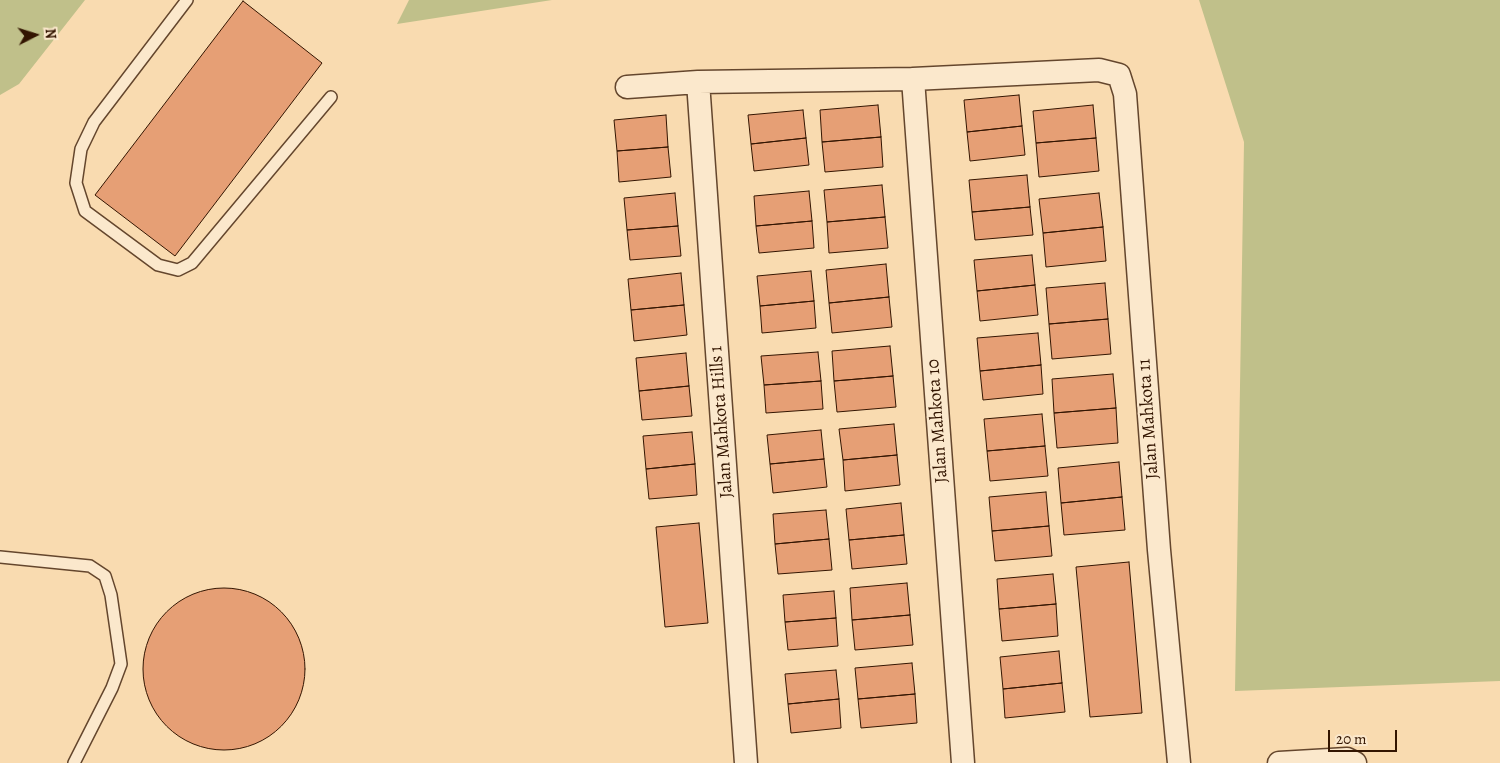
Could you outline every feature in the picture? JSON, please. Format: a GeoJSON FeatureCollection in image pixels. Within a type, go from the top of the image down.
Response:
{"type":"FeatureCollection","features":[{"type":"Feature","properties":{"kind":"street","name":"Jalan Mahkota 11"},"geometry":{"type":"LineString","coordinates":[[913,79],[1099,70],[1119,75],[1125,94],[1159,550],[1179,763]]}},
{"type":"Feature","properties":{"kind":"street"},"geometry":{"type":"LineString","coordinates":[[627,87],[698,82],[913,79]]}},
{"type":"Feature","properties":{"kind":"street","name":"Jalan Mahkota 10"},"geometry":{"type":"LineString","coordinates":[[913,79],[963,763]]}},
{"type":"Feature","properties":{"kind":"street","name":"Jalan Mahkota Hills 1"},"geometry":{"type":"LineString","coordinates":[[698,82],[746,763]]}},
{"type":"Feature","properties":{"kind":"street"},"geometry":{"type":"LineString","coordinates":[[1279,763],[1347,760],[1355,763]]}},
{"type":"Feature","properties":{"kind":"lane"},"geometry":{"type":"LineString","coordinates":[[186,0],[94,122],[81,149],[76,183],[85,211],[158,265],[178,270],[192,263],[331,97]]}},
{"type":"Feature","properties":{"kind":"lane"},"geometry":{"type":"LineString","coordinates":[[0,557],[90,566],[105,576],[112,596],[121,664],[112,688],[74,763]]}},
{"type":"Feature","properties":{"kind":"green space"},"geometry":{"type":"Polygon","coordinates":[[[0,0],[85,0],[19,84],[0,95],[0,0]]]}},
{"type":"Feature","properties":{"kind":"green space"},"geometry":{"type":"Polygon","coordinates":[[[409,0],[552,0],[397,24],[409,0]]]}},
{"type":"Feature","properties":{"kind":"green space"},"geometry":{"type":"Polygon","coordinates":[[[1199,0],[1500,0],[1500,681],[1235,691],[1244,142],[1199,0]]]}},
{"type":"Feature","properties":{"kind":"building"},"geometry":{"type":"Polygon","coordinates":[[[243,1],[322,63],[175,256],[95,195],[243,1]]]}},
{"type":"Feature","properties":{"kind":"building"},"geometry":{"type":"Polygon","coordinates":[[[1019,95],[1022,126],[967,132],[964,100],[1019,95]]]}},
{"type":"Feature","properties":{"kind":"building"},"geometry":{"type":"Polygon","coordinates":[[[878,105],[881,137],[822,142],[820,110],[878,105]]]}},
{"type":"Feature","properties":{"kind":"building"},"geometry":{"type":"Polygon","coordinates":[[[1093,105],[1096,138],[1036,143],[1033,111],[1093,105]]]}},
{"type":"Feature","properties":{"kind":"building"},"geometry":{"type":"Polygon","coordinates":[[[803,110],[806,138],[751,144],[748,115],[803,110]]]}},
{"type":"Feature","properties":{"kind":"building"},"geometry":{"type":"Polygon","coordinates":[[[666,115],[668,147],[617,151],[614,120],[666,115]]]}},
{"type":"Feature","properties":{"kind":"building"},"geometry":{"type":"Polygon","coordinates":[[[1022,126],[1025,155],[970,161],[967,132],[1022,126]]]}},
{"type":"Feature","properties":{"kind":"building"},"geometry":{"type":"Polygon","coordinates":[[[881,137],[883,167],[825,172],[822,142],[881,137]]]}},
{"type":"Feature","properties":{"kind":"building"},"geometry":{"type":"Polygon","coordinates":[[[806,138],[809,165],[754,171],[751,144],[806,138]]]}},
{"type":"Feature","properties":{"kind":"building"},"geometry":{"type":"Polygon","coordinates":[[[1096,138],[1099,171],[1039,177],[1036,143],[1096,138]]]}},
{"type":"Feature","properties":{"kind":"building"},"geometry":{"type":"Polygon","coordinates":[[[668,147],[671,177],[619,182],[617,151],[668,147]]]}},
{"type":"Feature","properties":{"kind":"building"},"geometry":{"type":"Polygon","coordinates":[[[1027,175],[1030,207],[972,212],[969,180],[1027,175]]]}},
{"type":"Feature","properties":{"kind":"building"},"geometry":{"type":"Polygon","coordinates":[[[882,185],[885,217],[827,222],[824,190],[882,185]]]}},
{"type":"Feature","properties":{"kind":"building"},"geometry":{"type":"Polygon","coordinates":[[[809,191],[812,221],[756,226],[754,196],[809,191]]]}},
{"type":"Feature","properties":{"kind":"building"},"geometry":{"type":"Polygon","coordinates":[[[675,193],[678,226],[627,230],[624,198],[675,193]]]}},
{"type":"Feature","properties":{"kind":"building"},"geometry":{"type":"Polygon","coordinates":[[[1099,193],[1103,227],[1043,233],[1039,199],[1099,193]]]}},
{"type":"Feature","properties":{"kind":"building"},"geometry":{"type":"Polygon","coordinates":[[[1030,207],[1033,235],[975,240],[972,212],[1030,207]]]}},
{"type":"Feature","properties":{"kind":"building"},"geometry":{"type":"Polygon","coordinates":[[[885,217],[888,248],[829,253],[827,222],[885,217]]]}},
{"type":"Feature","properties":{"kind":"building"},"geometry":{"type":"Polygon","coordinates":[[[812,221],[814,248],[759,253],[756,226],[812,221]]]}},
{"type":"Feature","properties":{"kind":"building"},"geometry":{"type":"Polygon","coordinates":[[[678,226],[681,256],[630,260],[627,230],[678,226]]]}},
{"type":"Feature","properties":{"kind":"building"},"geometry":{"type":"Polygon","coordinates":[[[1103,227],[1106,261],[1046,267],[1043,233],[1103,227]]]}},
{"type":"Feature","properties":{"kind":"building"},"geometry":{"type":"Polygon","coordinates":[[[1032,255],[1035,285],[977,291],[974,260],[1032,255]]]}},
{"type":"Feature","properties":{"kind":"building"},"geometry":{"type":"Polygon","coordinates":[[[886,264],[889,297],[829,303],[826,270],[886,264]]]}},
{"type":"Feature","properties":{"kind":"building"},"geometry":{"type":"Polygon","coordinates":[[[811,271],[814,301],[760,306],[757,276],[811,271]]]}},
{"type":"Feature","properties":{"kind":"building"},"geometry":{"type":"Polygon","coordinates":[[[681,273],[684,305],[631,310],[628,279],[681,273]]]}},
{"type":"Feature","properties":{"kind":"building"},"geometry":{"type":"Polygon","coordinates":[[[1105,283],[1108,319],[1049,324],[1046,288],[1105,283]]]}},
{"type":"Feature","properties":{"kind":"building"},"geometry":{"type":"Polygon","coordinates":[[[1035,285],[1038,315],[980,321],[977,291],[1035,285]]]}},
{"type":"Feature","properties":{"kind":"building"},"geometry":{"type":"Polygon","coordinates":[[[889,297],[892,327],[832,333],[829,303],[889,297]]]}},
{"type":"Feature","properties":{"kind":"building"},"geometry":{"type":"Polygon","coordinates":[[[814,301],[816,328],[762,333],[760,306],[814,301]]]}},
{"type":"Feature","properties":{"kind":"building"},"geometry":{"type":"Polygon","coordinates":[[[684,305],[687,335],[634,341],[631,310],[684,305]]]}},
{"type":"Feature","properties":{"kind":"building"},"geometry":{"type":"Polygon","coordinates":[[[1108,319],[1111,354],[1052,359],[1049,324],[1108,319]]]}},
{"type":"Feature","properties":{"kind":"building"},"geometry":{"type":"Polygon","coordinates":[[[1038,333],[1041,365],[980,371],[977,338],[1038,333]]]}},
{"type":"Feature","properties":{"kind":"building"},"geometry":{"type":"Polygon","coordinates":[[[890,346],[893,376],[834,381],[832,351],[890,346]]]}},
{"type":"Feature","properties":{"kind":"building"},"geometry":{"type":"Polygon","coordinates":[[[818,352],[821,381],[764,385],[761,356],[818,352]]]}},
{"type":"Feature","properties":{"kind":"building"},"geometry":{"type":"Polygon","coordinates":[[[686,353],[689,386],[639,391],[636,358],[686,353]]]}},
{"type":"Feature","properties":{"kind":"building"},"geometry":{"type":"Polygon","coordinates":[[[1041,365],[1043,394],[983,400],[980,371],[1041,365]]]}},
{"type":"Feature","properties":{"kind":"building"},"geometry":{"type":"Polygon","coordinates":[[[1113,374],[1116,408],[1054,413],[1052,379],[1113,374]]]}},
{"type":"Feature","properties":{"kind":"building"},"geometry":{"type":"Polygon","coordinates":[[[893,376],[896,407],[837,412],[834,381],[893,376]]]}},
{"type":"Feature","properties":{"kind":"building"},"geometry":{"type":"Polygon","coordinates":[[[821,381],[823,409],[766,413],[764,385],[821,381]]]}},
{"type":"Feature","properties":{"kind":"building"},"geometry":{"type":"Polygon","coordinates":[[[689,386],[692,416],[642,420],[639,391],[689,386]]]}},
{"type":"Feature","properties":{"kind":"building"},"geometry":{"type":"Polygon","coordinates":[[[1116,408],[1118,443],[1057,448],[1054,413],[1116,408]]]}},
{"type":"Feature","properties":{"kind":"building"},"geometry":{"type":"Polygon","coordinates":[[[1042,414],[1045,446],[987,451],[984,419],[1042,414]]]}},
{"type":"Feature","properties":{"kind":"building"},"geometry":{"type":"Polygon","coordinates":[[[894,424],[897,455],[843,460],[839,429],[894,424]]]}},
{"type":"Feature","properties":{"kind":"building"},"geometry":{"type":"Polygon","coordinates":[[[821,430],[824,459],[770,464],[767,435],[821,430]]]}},
{"type":"Feature","properties":{"kind":"building"},"geometry":{"type":"Polygon","coordinates":[[[692,432],[695,464],[646,469],[643,436],[692,432]]]}},
{"type":"Feature","properties":{"kind":"building"},"geometry":{"type":"Polygon","coordinates":[[[1045,446],[1048,476],[990,481],[987,451],[1045,446]]]}},
{"type":"Feature","properties":{"kind":"building"},"geometry":{"type":"Polygon","coordinates":[[[897,455],[900,485],[845,491],[843,460],[897,455]]]}},
{"type":"Feature","properties":{"kind":"building"},"geometry":{"type":"Polygon","coordinates":[[[824,459],[827,487],[773,493],[770,464],[824,459]]]}},
{"type":"Feature","properties":{"kind":"building"},"geometry":{"type":"Polygon","coordinates":[[[1119,462],[1122,497],[1061,503],[1058,468],[1119,462]]]}},
{"type":"Feature","properties":{"kind":"building"},"geometry":{"type":"Polygon","coordinates":[[[695,464],[697,495],[649,499],[646,469],[695,464]]]}},
{"type":"Feature","properties":{"kind":"building"},"geometry":{"type":"Polygon","coordinates":[[[1046,492],[1049,526],[992,531],[989,497],[1046,492]]]}},
{"type":"Feature","properties":{"kind":"building"},"geometry":{"type":"Polygon","coordinates":[[[1122,497],[1125,530],[1064,535],[1061,503],[1122,497]]]}},
{"type":"Feature","properties":{"kind":"building"},"geometry":{"type":"Polygon","coordinates":[[[901,503],[904,535],[849,540],[846,509],[901,503]]]}},
{"type":"Feature","properties":{"kind":"building"},"geometry":{"type":"Polygon","coordinates":[[[826,510],[829,539],[775,544],[773,514],[826,510]]]}},
{"type":"Feature","properties":{"kind":"building"},"geometry":{"type":"Polygon","coordinates":[[[699,523],[708,623],[665,627],[656,527],[699,523]]]}},
{"type":"Feature","properties":{"kind":"building"},"geometry":{"type":"Polygon","coordinates":[[[1049,526],[1052,556],[995,561],[992,531],[1049,526]]]}},
{"type":"Feature","properties":{"kind":"building"},"geometry":{"type":"Polygon","coordinates":[[[904,535],[907,564],[852,569],[849,540],[904,535]]]}},
{"type":"Feature","properties":{"kind":"building"},"geometry":{"type":"Polygon","coordinates":[[[829,539],[832,570],[778,574],[775,544],[829,539]]]}},
{"type":"Feature","properties":{"kind":"building"},"geometry":{"type":"Polygon","coordinates":[[[1129,562],[1142,713],[1090,717],[1076,567],[1129,562]]]}},
{"type":"Feature","properties":{"kind":"building"},"geometry":{"type":"Polygon","coordinates":[[[1053,574],[1056,604],[999,609],[997,579],[1053,574]]]}},
{"type":"Feature","properties":{"kind":"building"},"geometry":{"type":"Polygon","coordinates":[[[907,583],[910,615],[852,620],[850,588],[907,583]]]}},
{"type":"Feature","properties":{"kind":"building"},"geometry":{"type":"Polygon","coordinates":[[[232,588],[248,591],[262,597],[276,606],[287,617],[302,645],[305,669],[304,685],[296,707],[287,721],[276,732],[248,747],[216,750],[200,747],[186,741],[172,732],[161,721],[146,693],[143,661],[146,645],[152,631],[161,617],[172,606],[200,591],[232,588]]]}},
{"type":"Feature","properties":{"kind":"building"},"geometry":{"type":"Polygon","coordinates":[[[834,591],[836,618],[785,622],[783,595],[834,591]]]}},
{"type":"Feature","properties":{"kind":"building"},"geometry":{"type":"Polygon","coordinates":[[[1056,604],[1058,636],[1002,641],[999,609],[1056,604]]]}},
{"type":"Feature","properties":{"kind":"building"},"geometry":{"type":"Polygon","coordinates":[[[910,615],[913,645],[855,650],[852,620],[910,615]]]}},
{"type":"Feature","properties":{"kind":"building"},"geometry":{"type":"Polygon","coordinates":[[[836,618],[838,646],[788,650],[785,622],[836,618]]]}},
{"type":"Feature","properties":{"kind":"building"},"geometry":{"type":"Polygon","coordinates":[[[1059,651],[1062,683],[1003,689],[1000,657],[1059,651]]]}},
{"type":"Feature","properties":{"kind":"building"},"geometry":{"type":"Polygon","coordinates":[[[912,663],[915,694],[858,699],[855,668],[912,663]]]}},
{"type":"Feature","properties":{"kind":"building"},"geometry":{"type":"Polygon","coordinates":[[[836,670],[839,699],[788,704],[785,674],[836,670]]]}},
{"type":"Feature","properties":{"kind":"building"},"geometry":{"type":"Polygon","coordinates":[[[1062,683],[1065,712],[1005,718],[1003,689],[1062,683]]]}},
{"type":"Feature","properties":{"kind":"building"},"geometry":{"type":"Polygon","coordinates":[[[915,694],[917,723],[861,728],[858,699],[915,694]]]}},
{"type":"Feature","properties":{"kind":"building"},"geometry":{"type":"Polygon","coordinates":[[[839,699],[841,728],[791,733],[788,704],[839,699]]]}}]}
